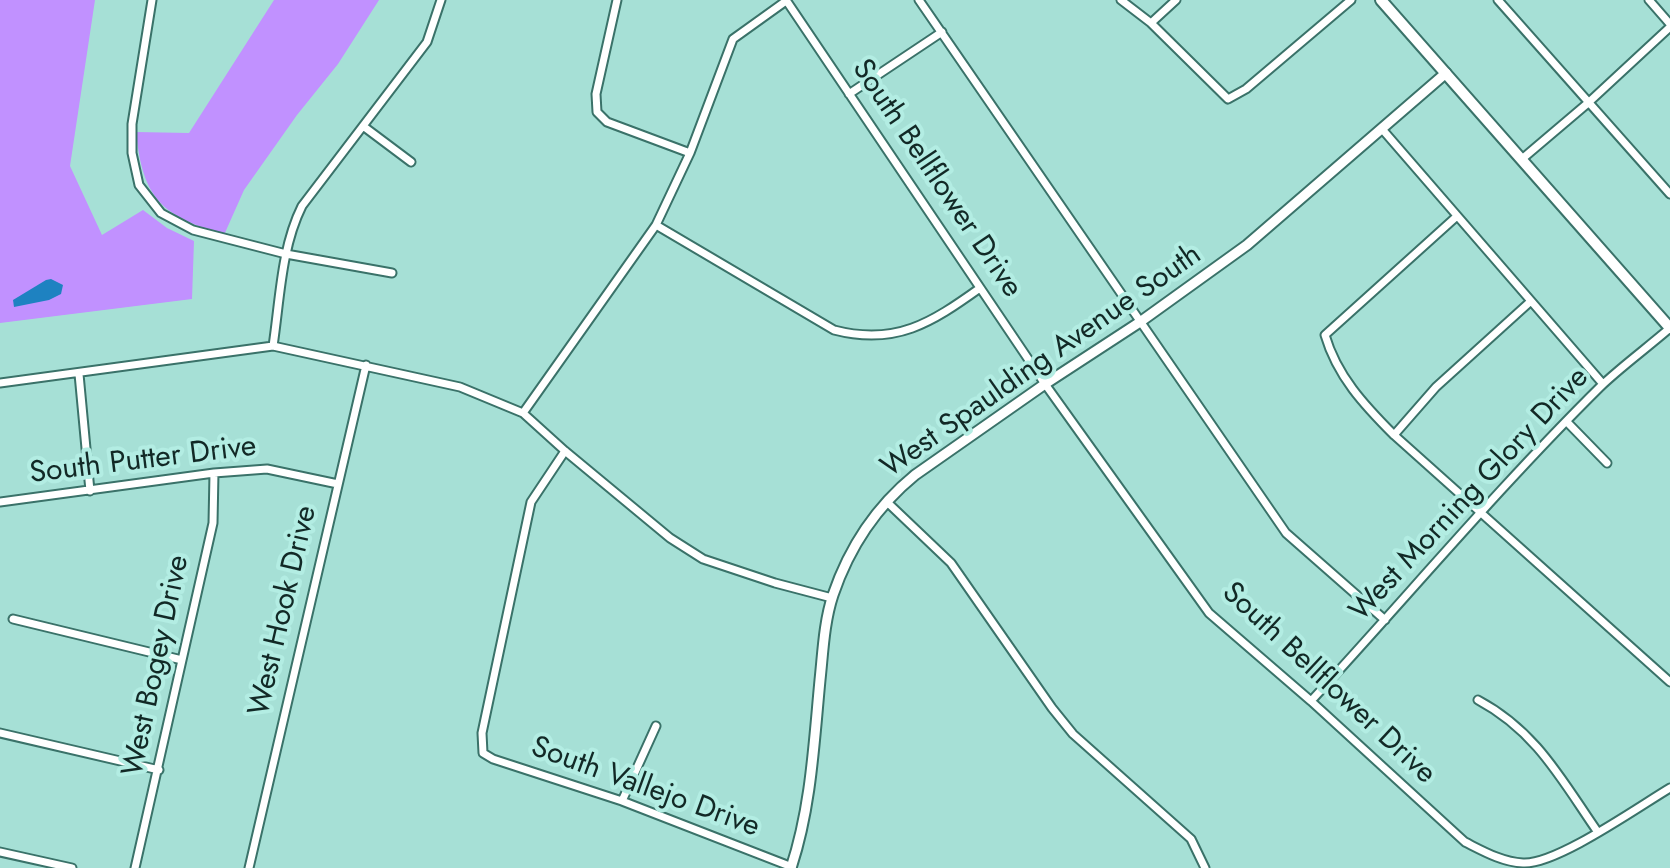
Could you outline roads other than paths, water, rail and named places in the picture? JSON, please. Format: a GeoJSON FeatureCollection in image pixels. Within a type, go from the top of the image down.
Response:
{"type":"FeatureCollection","features":[{"type":"Feature","properties":{"kind":"main road"},"geometry":{"type":"LineString","coordinates":[[1381,0],[1670,328]]}},
{"type":"Feature","properties":{"kind":"street"},"geometry":{"type":"LineString","coordinates":[[152,0],[132,124],[132,153],[139,185],[161,213],[193,230],[286,254],[392,273]]}},
{"type":"Feature","properties":{"kind":"street"},"geometry":{"type":"LineString","coordinates":[[273,346],[293,223],[302,206],[427,42],[441,0]]}},
{"type":"Feature","properties":{"kind":"street"},"geometry":{"type":"LineString","coordinates":[[617,0],[596,94],[597,112],[607,122],[690,153]]}},
{"type":"Feature","properties":{"kind":"street"},"geometry":{"type":"LineString","coordinates":[[919,0],[1286,533],[1385,620]]}},
{"type":"Feature","properties":{"kind":"street"},"geometry":{"type":"LineString","coordinates":[[1121,0],[1151,23],[1228,99],[1246,89],[1351,0]]}},
{"type":"Feature","properties":{"kind":"street"},"geometry":{"type":"LineString","coordinates":[[1151,23],[1176,0]]}},
{"type":"Feature","properties":{"kind":"street"},"geometry":{"type":"LineString","coordinates":[[1498,0],[1670,194]]}},
{"type":"Feature","properties":{"kind":"street"},"geometry":{"type":"LineString","coordinates":[[1522,159],[1588,103],[1670,25],[1649,0]]}},
{"type":"Feature","properties":{"kind":"street"},"geometry":{"type":"LineString","coordinates":[[523,413],[656,225],[690,153],[733,39],[786,1]]}},
{"type":"Feature","properties":{"kind":"street","name":"South Bellflower Drive"},"geometry":{"type":"LineString","coordinates":[[786,1],[1045,384],[1209,613],[1311,701],[1465,842],[1496,857],[1524,864],[1551,858],[1670,788]]}},
{"type":"Feature","properties":{"kind":"street"},"geometry":{"type":"LineString","coordinates":[[849,94],[942,32]]}},
{"type":"Feature","properties":{"kind":"street","name":"West Spaulding Avenue South"},"geometry":{"type":"LineString","coordinates":[[791,868],[805,811],[825,631],[832,598],[857,542],[887,502],[915,475],[1247,245],[1446,73]]}},
{"type":"Feature","properties":{"kind":"street"},"geometry":{"type":"LineString","coordinates":[[363,126],[411,162]]}},
{"type":"Feature","properties":{"kind":"street"},"geometry":{"type":"LineString","coordinates":[[1382,129],[1603,384]]}},
{"type":"Feature","properties":{"kind":"street"},"geometry":{"type":"LineString","coordinates":[[1663,185],[1670,179]]}},
{"type":"Feature","properties":{"kind":"street"},"geometry":{"type":"LineString","coordinates":[[1456,217],[1325,335],[1329,350],[1355,397],[1394,435],[1670,682]]}},
{"type":"Feature","properties":{"kind":"street"},"geometry":{"type":"LineString","coordinates":[[656,225],[834,330],[861,337],[894,334],[937,319],[980,288]]}},
{"type":"Feature","properties":{"kind":"street"},"geometry":{"type":"LineString","coordinates":[[1394,435],[1436,387],[1531,301]]}},
{"type":"Feature","properties":{"kind":"street","name":"West Morning Glory Drive"},"geometry":{"type":"LineString","coordinates":[[1311,701],[1479,514],[1603,384],[1670,328]]}},
{"type":"Feature","properties":{"kind":"street"},"geometry":{"type":"LineString","coordinates":[[0,383],[273,346],[460,387],[523,413],[670,538],[703,559],[832,598]]}},
{"type":"Feature","properties":{"kind":"street","name":"West Hook Drive"},"geometry":{"type":"LineString","coordinates":[[249,868],[366,365]]}},
{"type":"Feature","properties":{"kind":"street"},"geometry":{"type":"LineString","coordinates":[[79,374],[90,491]]}},
{"type":"Feature","properties":{"kind":"street"},"geometry":{"type":"LineString","coordinates":[[1567,422],[1607,463]]}},
{"type":"Feature","properties":{"kind":"street","name":"South Vallejo Drive"},"geometry":{"type":"LineString","coordinates":[[565,451],[531,502],[482,733],[483,753],[493,759],[622,801],[791,868]]}},
{"type":"Feature","properties":{"kind":"street","name":"South Putter Drive"},"geometry":{"type":"LineString","coordinates":[[0,502],[214,473],[267,469],[338,484]]}},
{"type":"Feature","properties":{"kind":"street","name":"West Bogey Drive"},"geometry":{"type":"LineString","coordinates":[[135,868],[213,523],[214,473]]}},
{"type":"Feature","properties":{"kind":"street"},"geometry":{"type":"LineString","coordinates":[[887,502],[951,563],[1073,734],[1191,839],[1205,868]]}},
{"type":"Feature","properties":{"kind":"street"},"geometry":{"type":"LineString","coordinates":[[13,619],[182,660]]}},
{"type":"Feature","properties":{"kind":"street"},"geometry":{"type":"LineString","coordinates":[[1478,700],[1498,710],[1534,741],[1597,831]]}},
{"type":"Feature","properties":{"kind":"street"},"geometry":{"type":"LineString","coordinates":[[622,801],[656,726]]}},
{"type":"Feature","properties":{"kind":"street"},"geometry":{"type":"LineString","coordinates":[[0,733],[159,770]]}},
{"type":"Feature","properties":{"kind":"street"},"geometry":{"type":"LineString","coordinates":[[0,852],[72,868]]}},
{"type":"Feature","properties":{"kind":"water"},"geometry":{"type":"Polygon","coordinates":[[[51,279],[63,285],[61,294],[49,300],[14,307],[13,300],[51,279]]]}}]}
